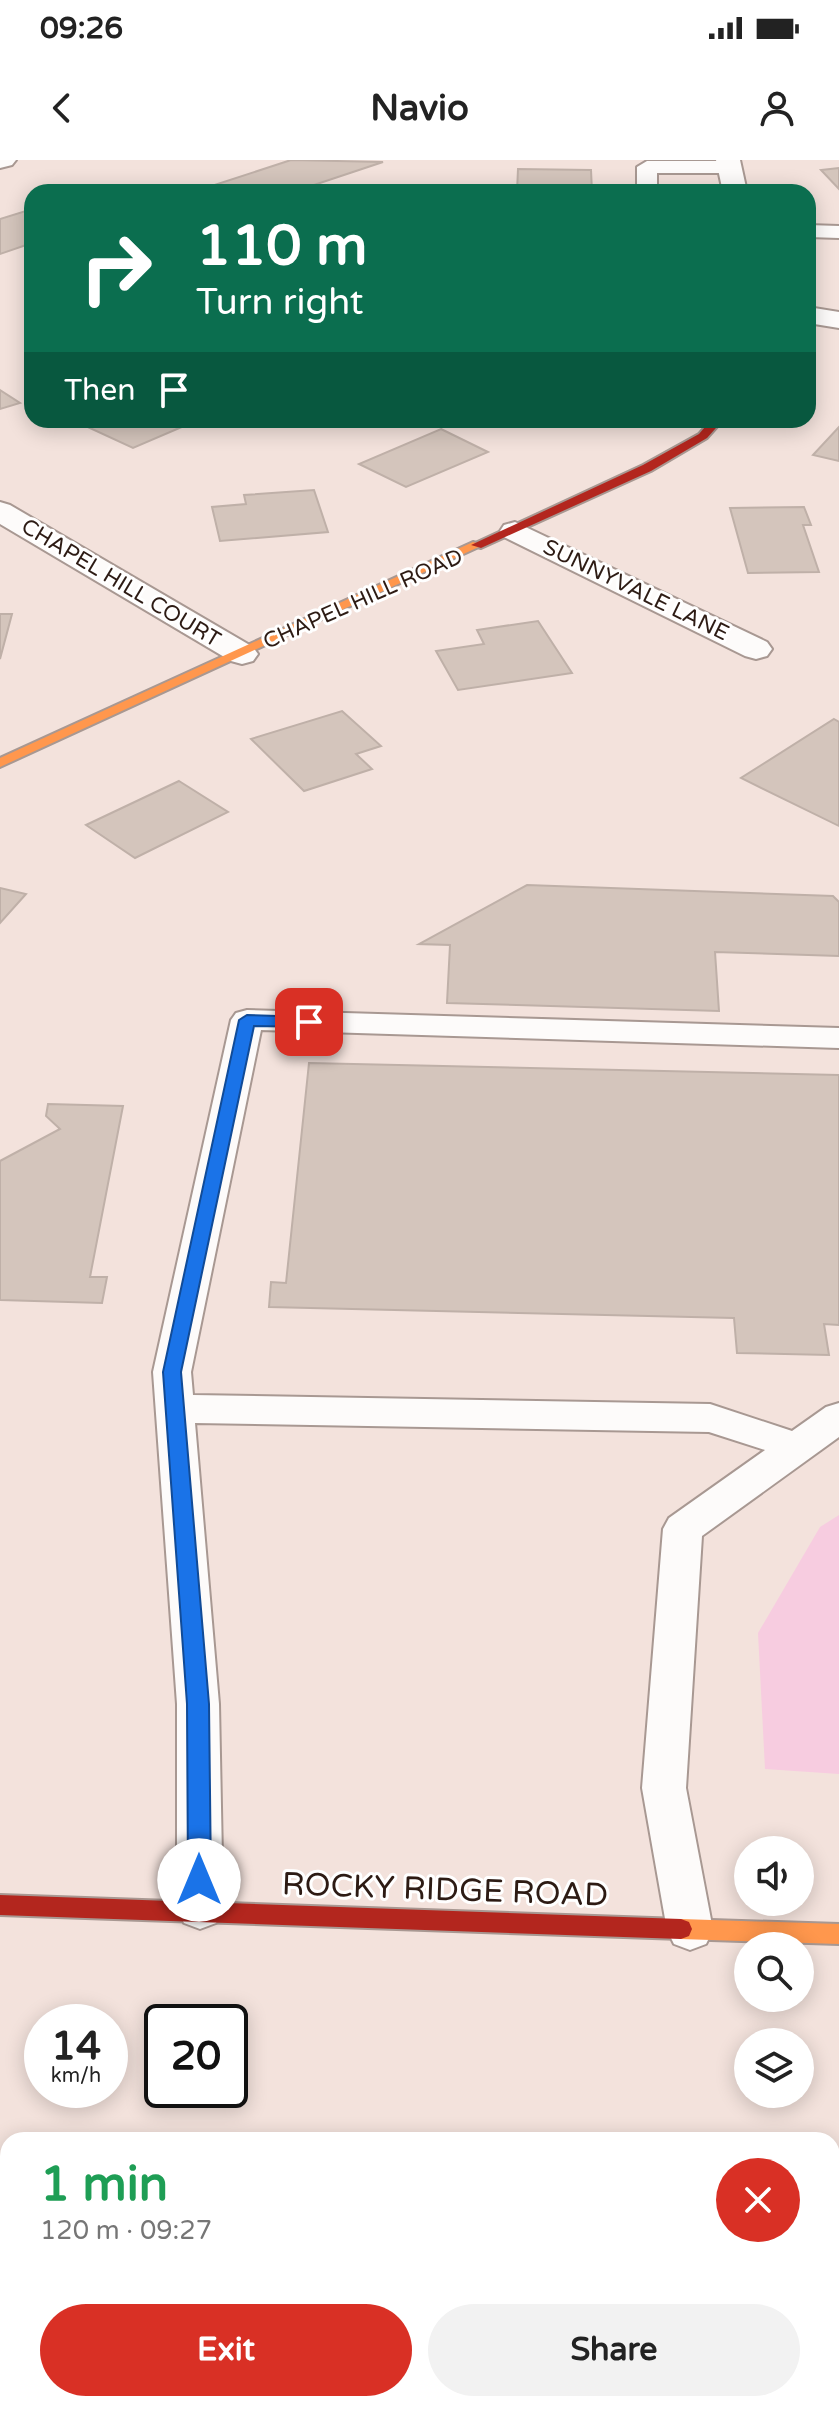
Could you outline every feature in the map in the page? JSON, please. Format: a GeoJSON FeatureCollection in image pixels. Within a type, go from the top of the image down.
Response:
{"type":"FeatureCollection","features":[{"type":"Feature","properties":{"kind":"street"},"geometry":{"type":"LineString","coordinates":[[729,164],[733,184]]}},
{"type":"Feature","properties":{"kind":"street"},"geometry":{"type":"LineString","coordinates":[[816,316],[839,320]]}},
{"type":"Feature","properties":{"kind":"street","name":"CHAPEL HILL ROAD"},"geometry":{"type":"LineString","coordinates":[[0,763],[515,531],[647,468],[703,436],[710,428]]}},
{"type":"Feature","properties":{"kind":"street","name":"CHAPEL HILL COURT"},"geometry":{"type":"LineString","coordinates":[[0,511],[242,654]]}},
{"type":"Feature","properties":{"kind":"street","name":"SUNNYVALE LANE"},"geometry":{"type":"LineString","coordinates":[[515,531],[756,649]]}},
{"type":"Feature","properties":{"kind":"street","name":"ROCKY RIDGE ROAD"},"geometry":{"type":"LineString","coordinates":[[0,1905],[200,1909],[839,1934]]}},
{"type":"Feature","properties":{"kind":"lane"},"geometry":{"type":"LineString","coordinates":[[647,184],[647,167],[729,164]]}},
{"type":"Feature","properties":{"kind":"lane"},"geometry":{"type":"LineString","coordinates":[[816,231],[839,232]]}},
{"type":"Feature","properties":{"kind":"lane"},"geometry":{"type":"LineString","coordinates":[[200,1909],[198,1704],[172,1372],[247,1020],[839,1038]]}},
{"type":"Feature","properties":{"kind":"lane"},"geometry":{"type":"LineString","coordinates":[[173,1409],[710,1418],[798,1447]]}},
{"type":"Feature","properties":{"kind":"lane"},"geometry":{"type":"LineString","coordinates":[[690,1930],[664,1788],[683,1529],[839,1417]]}},
{"type":"Feature","properties":{"kind":"shaded area"},"geometry":{"type":"Polygon","coordinates":[[[839,1515],[839,1774],[765,1769],[758,1633],[820,1527],[839,1515]]]}},
{"type":"Feature","properties":{"kind":"building"},"geometry":{"type":"Polygon","coordinates":[[[291,160],[383,162],[317,184],[218,184],[291,160]]]}},
{"type":"Feature","properties":{"kind":"building"},"geometry":{"type":"Polygon","coordinates":[[[839,168],[839,189],[821,170],[839,168]]]}},
{"type":"Feature","properties":{"kind":"building"},"geometry":{"type":"Polygon","coordinates":[[[518,169],[591,170],[592,184],[517,184],[518,169]]]}},
{"type":"Feature","properties":{"kind":"building"},"geometry":{"type":"Polygon","coordinates":[[[24,212],[24,246],[0,254],[0,219],[24,212]]]}},
{"type":"Feature","properties":{"kind":"building"},"geometry":{"type":"Polygon","coordinates":[[[0,390],[20,403],[0,409],[0,390]]]}},
{"type":"Feature","properties":{"kind":"building"},"geometry":{"type":"Polygon","coordinates":[[[839,427],[839,461],[813,455],[839,427]]]}},
{"type":"Feature","properties":{"kind":"building"},"geometry":{"type":"Polygon","coordinates":[[[90,428],[179,428],[133,448],[90,428]]]}},
{"type":"Feature","properties":{"kind":"building"},"geometry":{"type":"Polygon","coordinates":[[[441,429],[488,452],[406,487],[359,464],[441,429]]]}},
{"type":"Feature","properties":{"kind":"building"},"geometry":{"type":"Polygon","coordinates":[[[314,490],[328,532],[220,541],[212,507],[246,504],[244,495],[314,490]]]}},
{"type":"Feature","properties":{"kind":"building"},"geometry":{"type":"Polygon","coordinates":[[[804,507],[811,525],[803,525],[819,572],[748,573],[730,508],[804,507]]]}},
{"type":"Feature","properties":{"kind":"building"},"geometry":{"type":"Polygon","coordinates":[[[0,614],[12,614],[0,659],[0,614]]]}},
{"type":"Feature","properties":{"kind":"building"},"geometry":{"type":"Polygon","coordinates":[[[538,621],[572,673],[458,690],[436,651],[484,644],[477,630],[538,621]]]}},
{"type":"Feature","properties":{"kind":"building"},"geometry":{"type":"Polygon","coordinates":[[[342,711],[381,746],[356,754],[372,769],[304,791],[251,739],[342,711]]]}},
{"type":"Feature","properties":{"kind":"building"},"geometry":{"type":"Polygon","coordinates":[[[834,719],[839,722],[839,826],[741,778],[834,719]]]}},
{"type":"Feature","properties":{"kind":"building"},"geometry":{"type":"Polygon","coordinates":[[[179,781],[228,812],[135,858],[86,825],[179,781]]]}},
{"type":"Feature","properties":{"kind":"building"},"geometry":{"type":"Polygon","coordinates":[[[527,885],[833,896],[839,902],[839,956],[715,952],[719,1011],[447,1003],[450,945],[419,944],[527,885]]]}},
{"type":"Feature","properties":{"kind":"building"},"geometry":{"type":"Polygon","coordinates":[[[0,888],[26,894],[0,923],[0,888]]]}},
{"type":"Feature","properties":{"kind":"building"},"geometry":{"type":"Polygon","coordinates":[[[309,1063],[839,1075],[839,1325],[824,1324],[829,1355],[737,1353],[734,1318],[269,1307],[271,1282],[286,1283],[309,1063]]]}},
{"type":"Feature","properties":{"kind":"building"},"geometry":{"type":"Polygon","coordinates":[[[48,1104],[123,1106],[90,1277],[107,1277],[102,1303],[0,1300],[0,1161],[60,1129],[46,1116],[48,1104]]]}},
{"type":"Feature","properties":{"kind":"traffic: slow"},"geometry":{"type":"LineString","coordinates":[[0,763],[477,545]]}},
{"type":"Feature","properties":{"kind":"traffic: slow"},"geometry":{"type":"LineString","coordinates":[[681,1929],[839,1934]]}},
{"type":"Feature","properties":{"kind":"traffic: jam"},"geometry":{"type":"LineString","coordinates":[[477,545],[647,468],[703,436],[710,428]]}},
{"type":"Feature","properties":{"kind":"traffic: jam"},"geometry":{"type":"LineString","coordinates":[[0,1905],[681,1929]]}},
{"type":"Feature","properties":{"kind":"route"},"geometry":{"type":"LineString","coordinates":[[199,1880],[198,1704],[172,1372],[247,1020],[309,1022]]}}]}
